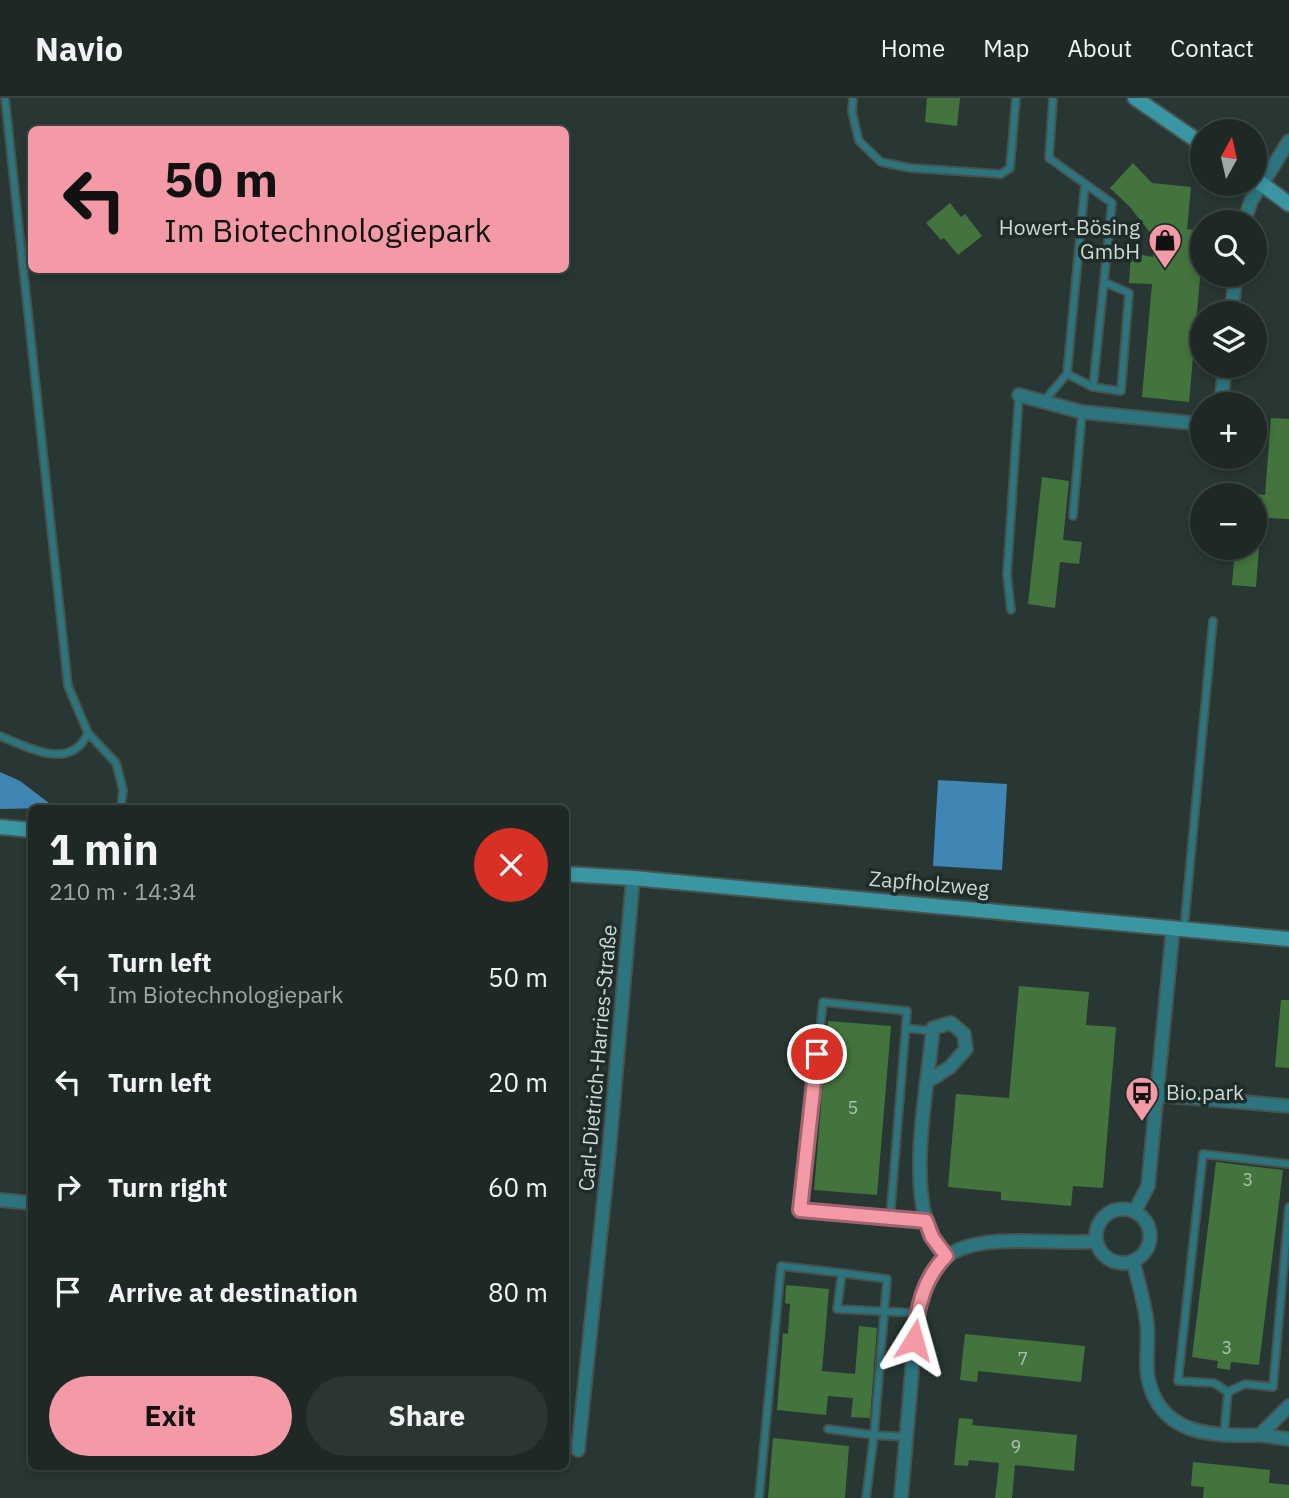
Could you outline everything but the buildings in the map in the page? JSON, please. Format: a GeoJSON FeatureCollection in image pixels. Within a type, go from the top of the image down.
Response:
{"type":"FeatureCollection","features":[{"type":"Feature","properties":{"kind":"street"},"geometry":{"type":"LineString","coordinates":[[1135,98],[1190,136]]}},
{"type":"Feature","properties":{"kind":"street"},"geometry":{"type":"LineString","coordinates":[[1267,169],[1289,141]]}},
{"type":"Feature","properties":{"kind":"street"},"geometry":{"type":"LineString","coordinates":[[1267,188],[1289,204]]}},
{"type":"Feature","properties":{"kind":"street"},"geometry":{"type":"LineString","coordinates":[[1019,395],[1082,412],[1190,423]]}},
{"type":"Feature","properties":{"kind":"street"},"geometry":{"type":"LineString","coordinates":[[0,827],[28,830]]}},
{"type":"Feature","properties":{"kind":"street","name":"Zapfholzweg"},"geometry":{"type":"LineString","coordinates":[[569,874],[1289,939]]}},
{"type":"Feature","properties":{"kind":"street","name":"Carl-Dietrich-Harries-Straße"},"geometry":{"type":"LineString","coordinates":[[578,1450],[610,1152],[633,878]]}},
{"type":"Feature","properties":{"kind":"street"},"geometry":{"type":"LineString","coordinates":[[1135,1211],[1147,1186],[1178,928]]}},
{"type":"Feature","properties":{"kind":"street"},"geometry":{"type":"LineString","coordinates":[[927,1082],[950,1067],[966,1049],[964,1034],[951,1023],[933,1029],[927,1082],[919,1175],[926,1221],[932,1237],[946,1256]]}},
{"type":"Feature","properties":{"kind":"street"},"geometry":{"type":"LineString","coordinates":[[1156,1094],[1289,1106]]}},
{"type":"Feature","properties":{"kind":"street"},"geometry":{"type":"LineString","coordinates":[[0,1200],[28,1203]]}},
{"type":"Feature","properties":{"kind":"street"},"geometry":{"type":"LineString","coordinates":[[1126,1209],[1135,1211],[1147,1224],[1150,1241],[1147,1250],[1133,1261],[1110,1260],[1096,1241],[1098,1225],[1110,1212],[1126,1209]]}},
{"type":"Feature","properties":{"kind":"street"},"geometry":{"type":"LineString","coordinates":[[901,1498],[917,1313],[924,1288],[936,1266],[946,1256],[970,1244],[1014,1241],[1074,1244],[1096,1241]]}},
{"type":"Feature","properties":{"kind":"street"},"geometry":{"type":"LineString","coordinates":[[1133,1261],[1147,1324],[1148,1376],[1155,1401],[1172,1421],[1192,1431],[1223,1436],[1260,1435],[1289,1439]]}},
{"type":"Feature","properties":{"kind":"street"},"geometry":{"type":"LineString","coordinates":[[1260,1435],[1289,1406]]}},
{"type":"Feature","properties":{"kind":"lane"},"geometry":{"type":"LineString","coordinates":[[5,98],[68,686],[88,733],[116,763],[123,790],[121,805]]}},
{"type":"Feature","properties":{"kind":"lane"},"geometry":{"type":"LineString","coordinates":[[853,98],[852,112],[859,141],[881,162],[1000,174],[1010,167],[1016,98]]}},
{"type":"Feature","properties":{"kind":"lane"},"geometry":{"type":"LineString","coordinates":[[1053,98],[1049,159],[1112,204],[1093,387]]}},
{"type":"Feature","properties":{"kind":"lane"},"geometry":{"type":"LineString","coordinates":[[1043,402],[1067,374],[1085,184]]}},
{"type":"Feature","properties":{"kind":"lane"},"geometry":{"type":"LineString","coordinates":[[1067,374],[1093,387],[1121,391],[1129,293],[1104,282]]}},
{"type":"Feature","properties":{"kind":"lane"},"geometry":{"type":"LineString","coordinates":[[1011,610],[1007,575],[1019,395]]}},
{"type":"Feature","properties":{"kind":"lane"},"geometry":{"type":"LineString","coordinates":[[1073,516],[1082,412]]}},
{"type":"Feature","properties":{"kind":"lane"},"geometry":{"type":"LineString","coordinates":[[1178,928],[1213,621]]}},
{"type":"Feature","properties":{"kind":"lane"},"geometry":{"type":"LineString","coordinates":[[0,736],[43,754],[71,753],[84,743],[88,733]]}},
{"type":"Feature","properties":{"kind":"lane"},"geometry":{"type":"LineString","coordinates":[[890,1219],[907,1011],[823,1002],[800,1210],[890,1219],[926,1221]]}},
{"type":"Feature","properties":{"kind":"lane"},"geometry":{"type":"LineString","coordinates":[[906,1028],[933,1029]]}},
{"type":"Feature","properties":{"kind":"lane"},"geometry":{"type":"LineString","coordinates":[[1228,1392],[1214,1383],[1178,1381],[1203,1154],[1289,1164]]}},
{"type":"Feature","properties":{"kind":"lane"},"geometry":{"type":"LineString","coordinates":[[1228,1392],[1245,1384],[1273,1387],[1289,1207]]}},
{"type":"Feature","properties":{"kind":"lane"},"geometry":{"type":"LineString","coordinates":[[759,1498],[781,1266],[887,1279],[866,1498]]}},
{"type":"Feature","properties":{"kind":"lane"},"geometry":{"type":"LineString","coordinates":[[842,1273],[837,1309],[917,1313]]}},
{"type":"Feature","properties":{"kind":"lane"},"geometry":{"type":"LineString","coordinates":[[1223,1436],[1228,1392]]}},
{"type":"Feature","properties":{"kind":"lane"},"geometry":{"type":"LineString","coordinates":[[828,1429],[906,1437]]}},
{"type":"Feature","properties":{"kind":"water"},"geometry":{"type":"Polygon","coordinates":[[[0,772],[20,781],[49,803],[28,805],[28,808],[0,809],[0,772]]]}},
{"type":"Feature","properties":{"kind":"water"},"geometry":{"type":"Polygon","coordinates":[[[938,780],[1007,784],[1002,870],[933,866],[938,780]]]}},
{"type":"Feature","properties":{"kind":"place","name":"Howert-Bösing GmbH"},"geometry":{"type":"Point","coordinates":[1165,270]}},
{"type":"Feature","properties":{"kind":"place","name":"Bio.park"},"geometry":{"type":"Point","coordinates":[1142,1123]}},
{"type":"Feature","properties":{"kind":"route"},"geometry":{"type":"LineString","coordinates":[[817,1054],[800,1210],[926,1221],[932,1237],[946,1256],[936,1266],[924,1288],[917,1313],[914,1340]]}}]}
